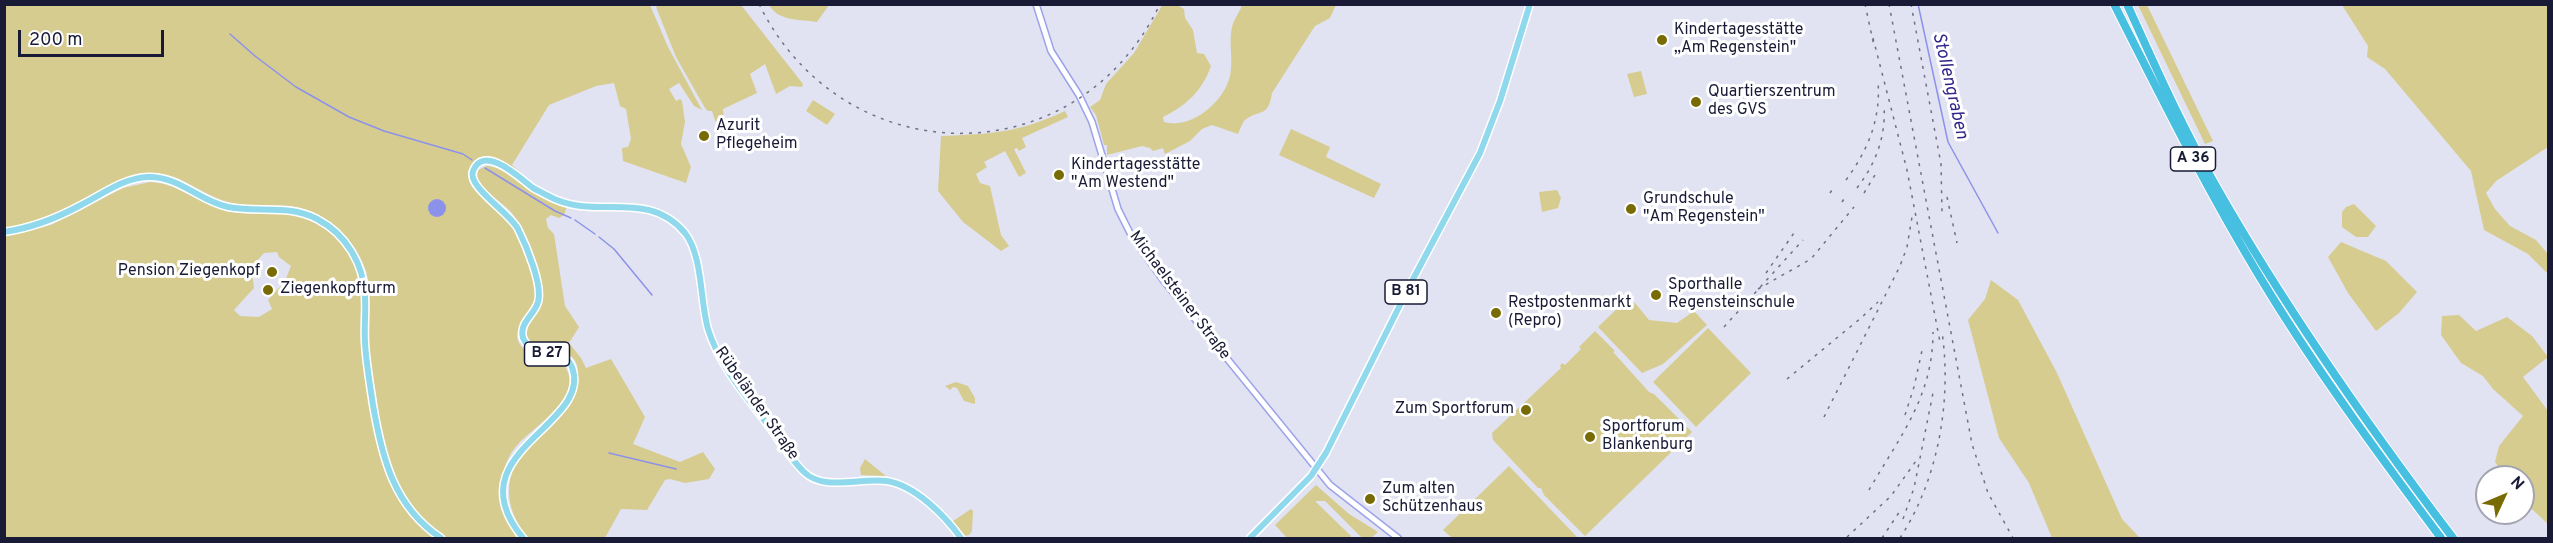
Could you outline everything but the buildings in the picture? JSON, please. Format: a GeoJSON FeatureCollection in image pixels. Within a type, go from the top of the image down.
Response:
{"type":"FeatureCollection","features":[{"type":"Feature","properties":{"kind":"highway","name":"A 36"},"geometry":{"type":"LineString","coordinates":[[2114,4],[2194,163],[2279,307],[2352,419],[2441,538]]}},
{"type":"Feature","properties":{"kind":"highway","name":"A 36"},"geometry":{"type":"LineString","coordinates":[[2127,4],[2167,92],[2217,188],[2291,312],[2372,431],[2453,538]]}},
{"type":"Feature","properties":{"kind":"main road","name":"B 81"},"geometry":{"type":"LineString","coordinates":[[1250,538],[1317,469],[1480,153],[1500,101],[1530,4]]}},
{"type":"Feature","properties":{"kind":"main road","name":"Rübeländer Straße"},"geometry":{"type":"LineString","coordinates":[[523,538],[513,525],[506,506],[504,492],[508,471],[522,448],[562,410],[571,390],[573,375],[572,367],[566,359],[534,351],[525,342],[522,327],[539,298],[536,276],[514,221],[477,188],[473,181],[472,173],[481,163],[494,161],[544,194],[577,206],[626,206],[649,210],[669,219],[683,232],[693,249],[706,321],[717,351],[769,427],[808,475],[832,482],[880,480],[899,485],[936,511],[961,538]]}},
{"type":"Feature","properties":{"kind":"main road"},"geometry":{"type":"LineString","coordinates":[[4,232],[49,221],[122,183],[150,177],[174,181],[228,207],[290,210],[328,225],[352,252],[363,279],[366,358],[385,465],[392,482],[408,508],[441,538]]}},
{"type":"Feature","properties":{"kind":"street","name":"Michaelsteiner Straße"},"geometry":{"type":"LineString","coordinates":[[1036,4],[1051,51],[1079,95],[1092,122],[1118,209],[1131,235],[1163,280],[1339,494],[1398,538]]}},
{"type":"Feature","properties":{"kind":"shaded area"},"geometry":{"type":"Polygon","coordinates":[[[660,4],[741,5],[803,84],[802,87],[790,86],[776,94],[765,64],[750,74],[757,93],[723,109],[724,119],[717,126],[712,111],[705,108],[676,57],[656,7],[660,4]]]}},
{"type":"Feature","properties":{"kind":"shaded area"},"geometry":{"type":"Polygon","coordinates":[[[1163,4],[1177,5],[1184,9],[1185,18],[1193,30],[1197,53],[1204,54],[1211,66],[1203,83],[1193,96],[1163,117],[1164,122],[1174,123],[1185,122],[1205,112],[1227,86],[1231,69],[1232,27],[1242,5],[1336,5],[1330,18],[1315,26],[1272,93],[1266,110],[1245,120],[1238,134],[1212,125],[1202,129],[1190,141],[1165,154],[1163,148],[1153,151],[1142,146],[1107,155],[1107,145],[1104,145],[1096,115],[1090,107],[1100,100],[1106,84],[1134,53],[1163,4]]]}},
{"type":"Feature","properties":{"kind":"shaded area"},"geometry":{"type":"Polygon","coordinates":[[[5,5],[650,5],[668,47],[702,110],[694,106],[679,83],[669,89],[676,101],[680,99],[682,101],[685,122],[681,144],[691,167],[686,183],[623,161],[622,148],[628,147],[631,139],[626,109],[620,106],[614,83],[596,86],[549,105],[512,165],[531,182],[509,165],[492,157],[483,156],[476,160],[469,170],[469,181],[474,189],[502,212],[511,224],[521,243],[535,283],[534,303],[520,325],[518,339],[522,347],[531,354],[561,362],[568,373],[569,385],[565,396],[558,407],[520,442],[506,464],[502,477],[506,516],[519,538],[470,540],[446,538],[428,524],[406,498],[392,468],[380,419],[372,372],[369,289],[366,271],[360,256],[341,231],[315,213],[290,206],[254,206],[228,202],[209,195],[182,180],[152,173],[124,179],[44,218],[5,228],[5,5]]]}},
{"type":"Feature","properties":{"kind":"shaded area"},"geometry":{"type":"Polygon","coordinates":[[[769,5],[829,5],[817,22],[784,17],[769,5]]]}},
{"type":"Feature","properties":{"kind":"shaded area"},"geometry":{"type":"Polygon","coordinates":[[[2138,5],[2147,5],[2213,141],[2205,144],[2138,5]]]}},
{"type":"Feature","properties":{"kind":"shaded area"},"geometry":{"type":"Polygon","coordinates":[[[2342,5],[2548,5],[2548,147],[2496,181],[2486,193],[2495,209],[2510,226],[2536,240],[2548,254],[2548,274],[2528,254],[2484,230],[2471,171],[2385,69],[2367,57],[2368,46],[2342,5]]]}},
{"type":"Feature","properties":{"kind":"shaded area"},"geometry":{"type":"Polygon","coordinates":[[[1641,71],[1647,94],[1634,97],[1627,74],[1641,71]]]}},
{"type":"Feature","properties":{"kind":"shaded area"},"geometry":{"type":"Polygon","coordinates":[[[813,100],[835,114],[827,125],[806,111],[813,100]]]}},
{"type":"Feature","properties":{"kind":"shaded area"},"geometry":{"type":"Polygon","coordinates":[[[1065,111],[1068,117],[1022,138],[1026,147],[1019,151],[1017,148],[1014,149],[1026,173],[1019,177],[1005,151],[984,162],[987,167],[976,174],[980,183],[990,186],[1001,235],[1009,246],[1001,251],[963,222],[938,191],[941,136],[1004,131],[1033,124],[1065,111]]]}},
{"type":"Feature","properties":{"kind":"shaded area"},"geometry":{"type":"Polygon","coordinates":[[[1291,129],[1330,147],[1326,157],[1381,184],[1374,198],[1279,155],[1291,129]]]}},
{"type":"Feature","properties":{"kind":"shaded area"},"geometry":{"type":"Polygon","coordinates":[[[487,166],[503,171],[547,198],[567,207],[564,215],[559,218],[551,215],[546,219],[548,228],[554,234],[565,306],[579,327],[569,343],[586,368],[611,359],[645,417],[633,444],[680,462],[703,452],[715,469],[709,479],[685,483],[665,480],[647,510],[621,509],[605,538],[529,538],[521,529],[511,507],[509,485],[517,462],[565,411],[576,390],[578,376],[577,365],[573,358],[559,351],[542,348],[529,340],[528,329],[538,311],[543,295],[540,276],[530,244],[520,224],[514,215],[487,192],[477,180],[478,170],[487,166]]]}},
{"type":"Feature","properties":{"kind":"shaded area"},"geometry":{"type":"Polygon","coordinates":[[[150,182],[160,183],[226,211],[300,217],[319,225],[341,244],[352,260],[359,278],[362,301],[362,356],[372,421],[381,460],[387,477],[405,509],[435,538],[5,538],[5,236],[51,225],[123,188],[150,182]],[[277,252],[264,253],[256,262],[258,264],[252,273],[254,288],[234,310],[240,316],[259,317],[272,309],[268,300],[281,286],[292,295],[283,286],[291,266],[279,257],[277,252]]]}},
{"type":"Feature","properties":{"kind":"shaded area"},"geometry":{"type":"Polygon","coordinates":[[[1557,190],[1561,198],[1558,208],[1542,212],[1539,192],[1557,190]]]}},
{"type":"Feature","properties":{"kind":"shaded area"},"geometry":{"type":"Polygon","coordinates":[[[2354,204],[2376,226],[2368,237],[2356,237],[2342,227],[2342,212],[2346,207],[2354,204]]]}},
{"type":"Feature","properties":{"kind":"shaded area"},"geometry":{"type":"Polygon","coordinates":[[[2341,242],[2386,261],[2417,292],[2399,313],[2376,331],[2348,293],[2328,257],[2341,242]]]}},
{"type":"Feature","properties":{"kind":"shaded area"},"geometry":{"type":"Polygon","coordinates":[[[1991,280],[2018,300],[2057,373],[2122,519],[2140,538],[2052,538],[2029,483],[1999,438],[1968,320],[1985,299],[1991,280]]]}},
{"type":"Feature","properties":{"kind":"shaded area"},"geometry":{"type":"Polygon","coordinates":[[[1625,301],[1630,305],[1635,303],[1649,320],[1677,323],[1694,311],[1707,325],[1663,364],[1642,373],[1598,327],[1625,301]]]}},
{"type":"Feature","properties":{"kind":"shaded area"},"geometry":{"type":"Polygon","coordinates":[[[2459,315],[2476,331],[2507,317],[2532,336],[2548,357],[2523,377],[2548,411],[2548,524],[2535,512],[2535,465],[2497,465],[2495,462],[2499,446],[2523,416],[2493,389],[2483,376],[2461,363],[2441,335],[2442,316],[2459,315]]]}},
{"type":"Feature","properties":{"kind":"shaded area"},"geometry":{"type":"Polygon","coordinates":[[[1708,328],[1751,373],[1696,427],[1653,382],[1708,328]]]}},
{"type":"Feature","properties":{"kind":"shaded area","name":"Sportforum Blankenburg"},"geometry":{"type":"Polygon","coordinates":[[[1595,331],[1649,392],[1654,394],[1692,432],[1585,536],[1493,440],[1492,433],[1561,368],[1562,363],[1565,365],[1595,331]]]}},
{"type":"Feature","properties":{"kind":"shaded area"},"geometry":{"type":"Polygon","coordinates":[[[956,382],[968,386],[975,398],[975,404],[964,401],[957,388],[953,387],[950,390],[945,386],[956,382]]]}},
{"type":"Feature","properties":{"kind":"shaded area"},"geometry":{"type":"Polygon","coordinates":[[[865,459],[886,476],[861,475],[860,468],[865,459]]]}},
{"type":"Feature","properties":{"kind":"shaded area"},"geometry":{"type":"Polygon","coordinates":[[[1509,466],[1578,538],[1452,538],[1443,530],[1509,466]]]}},
{"type":"Feature","properties":{"kind":"shaded area"},"geometry":{"type":"Polygon","coordinates":[[[1316,485],[1349,514],[1378,532],[1371,538],[1362,538],[1325,501],[1315,501],[1351,536],[1350,538],[1287,538],[1275,525],[1316,485]]]}},
{"type":"Feature","properties":{"kind":"shaded area"},"geometry":{"type":"Polygon","coordinates":[[[971,509],[973,511],[972,531],[969,535],[964,536],[953,521],[971,509]]]}},
{"type":"Feature","properties":{"kind":"water"},"geometry":{"type":"Polygon","coordinates":[[[437,199],[443,202],[446,208],[443,214],[437,217],[431,214],[428,208],[431,202],[437,199]]]}},
{"type":"Feature","properties":{"kind":"waterway","name":"Stollengraben"},"geometry":{"type":"LineString","coordinates":[[1918,4],[1948,142],[1998,233]]}},
{"type":"Feature","properties":{"kind":"waterway"},"geometry":{"type":"LineString","coordinates":[[230,34],[296,87],[349,117],[384,131],[463,154],[472,160]]}},
{"type":"Feature","properties":{"kind":"waterway"},"geometry":{"type":"LineString","coordinates":[[485,168],[555,211],[571,218]]}},
{"type":"Feature","properties":{"kind":"waterway"},"geometry":{"type":"LineString","coordinates":[[575,220],[595,234]]}},
{"type":"Feature","properties":{"kind":"waterway"},"geometry":{"type":"LineString","coordinates":[[599,237],[614,249],[652,295]]}},
{"type":"Feature","properties":{"kind":"waterway"},"geometry":{"type":"LineString","coordinates":[[609,453],[676,469]]}},
{"type":"Feature","properties":{"kind":"railway"},"geometry":{"type":"LineString","coordinates":[[759,4],[797,60],[845,101],[901,125],[960,133],[1019,126],[1074,101],[1122,61],[1160,4]]}},
{"type":"Feature","properties":{"kind":"railway"},"geometry":{"type":"LineString","coordinates":[[1865,4],[1874,46]]}},
{"type":"Feature","properties":{"kind":"railway"},"geometry":{"type":"LineString","coordinates":[[1889,4],[1972,444],[1988,493],[2013,538]]}},
{"type":"Feature","properties":{"kind":"railway"},"geometry":{"type":"LineString","coordinates":[[1911,4],[1941,164],[1942,212]]}},
{"type":"Feature","properties":{"kind":"railway"},"geometry":{"type":"LineString","coordinates":[[1873,38],[1907,170],[1940,342]]}},
{"type":"Feature","properties":{"kind":"railway"},"geometry":{"type":"LineString","coordinates":[[1846,180],[1867,146],[1871,134],[1877,108],[1878,81]]}},
{"type":"Feature","properties":{"kind":"railway"},"geometry":{"type":"LineString","coordinates":[[1857,188],[1870,169],[1878,149],[1883,128],[1884,105]]}},
{"type":"Feature","properties":{"kind":"railway"},"geometry":{"type":"LineString","coordinates":[[1864,193],[1878,170]]}},
{"type":"Feature","properties":{"kind":"railway"},"geometry":{"type":"LineString","coordinates":[[1947,197],[1957,243]]}},
{"type":"Feature","properties":{"kind":"railway"},"geometry":{"type":"LineString","coordinates":[[1758,289],[1811,259],[1854,207]]}},
{"type":"Feature","properties":{"kind":"railway"},"geometry":{"type":"LineString","coordinates":[[1824,417],[1900,266],[1907,247],[1912,217]]}},
{"type":"Feature","properties":{"kind":"railway"},"geometry":{"type":"LineString","coordinates":[[1766,273],[1794,233]]}},
{"type":"Feature","properties":{"kind":"railway"},"geometry":{"type":"LineString","coordinates":[[1724,327],[1803,240]]}},
{"type":"Feature","properties":{"kind":"railway"},"geometry":{"type":"LineString","coordinates":[[1787,379],[1878,302]]}},
{"type":"Feature","properties":{"kind":"railway"},"geometry":{"type":"LineString","coordinates":[[1869,490],[1913,415],[1921,396],[1932,355],[1933,332]]}},
{"type":"Feature","properties":{"kind":"railway"},"geometry":{"type":"LineString","coordinates":[[1900,538],[1924,491],[1939,439],[1945,385],[1942,332]]}},
{"type":"Feature","properties":{"kind":"railway"},"geometry":{"type":"LineString","coordinates":[[1905,415],[1923,346]]}},
{"type":"Feature","properties":{"kind":"railway"},"geometry":{"type":"LineString","coordinates":[[1903,519],[1914,488],[1933,393]]}},
{"type":"Feature","properties":{"kind":"railway"},"geometry":{"type":"LineString","coordinates":[[1847,537],[1891,496],[1916,461]]}},
{"type":"Feature","properties":{"kind":"railway"},"geometry":{"type":"LineString","coordinates":[[1882,538],[1902,508]]}},
{"type":"Feature","properties":{"kind":"place","name":"Kindertagesstätte „Am Regenstein\""},"geometry":{"type":"Point","coordinates":[1662,40]}},
{"type":"Feature","properties":{"kind":"place","name":"Quartierszentrum des GVS"},"geometry":{"type":"Point","coordinates":[1696,102]}},
{"type":"Feature","properties":{"kind":"place","name":"Azurit Pflegeheim"},"geometry":{"type":"Point","coordinates":[704,136]}},
{"type":"Feature","properties":{"kind":"place","name":"Kindertagesstätte \"Am Westend\""},"geometry":{"type":"Point","coordinates":[1059,175]}},
{"type":"Feature","properties":{"kind":"place","name":"Grundschule \"Am Regenstein\""},"geometry":{"type":"Point","coordinates":[1631,209]}},
{"type":"Feature","properties":{"kind":"place","name":"Pension Ziegenkopf"},"geometry":{"type":"Point","coordinates":[272,272]}},
{"type":"Feature","properties":{"kind":"place","name":"Ziegenkopfturm"},"geometry":{"type":"Point","coordinates":[268,290]}},
{"type":"Feature","properties":{"kind":"place","name":"Sporthalle Regensteinschule"},"geometry":{"type":"Point","coordinates":[1656,295]}},
{"type":"Feature","properties":{"kind":"place","name":"Restpostenmarkt (Repro)"},"geometry":{"type":"Point","coordinates":[1496,313]}},
{"type":"Feature","properties":{"kind":"place","name":"Zum Sportforum"},"geometry":{"type":"Point","coordinates":[1526,410]}},
{"type":"Feature","properties":{"kind":"place","name":"Sportforum Blankenburg"},"geometry":{"type":"Point","coordinates":[1590,437]}},
{"type":"Feature","properties":{"kind":"place","name":"Zum alten Schützenhaus"},"geometry":{"type":"Point","coordinates":[1370,499]}}]}
